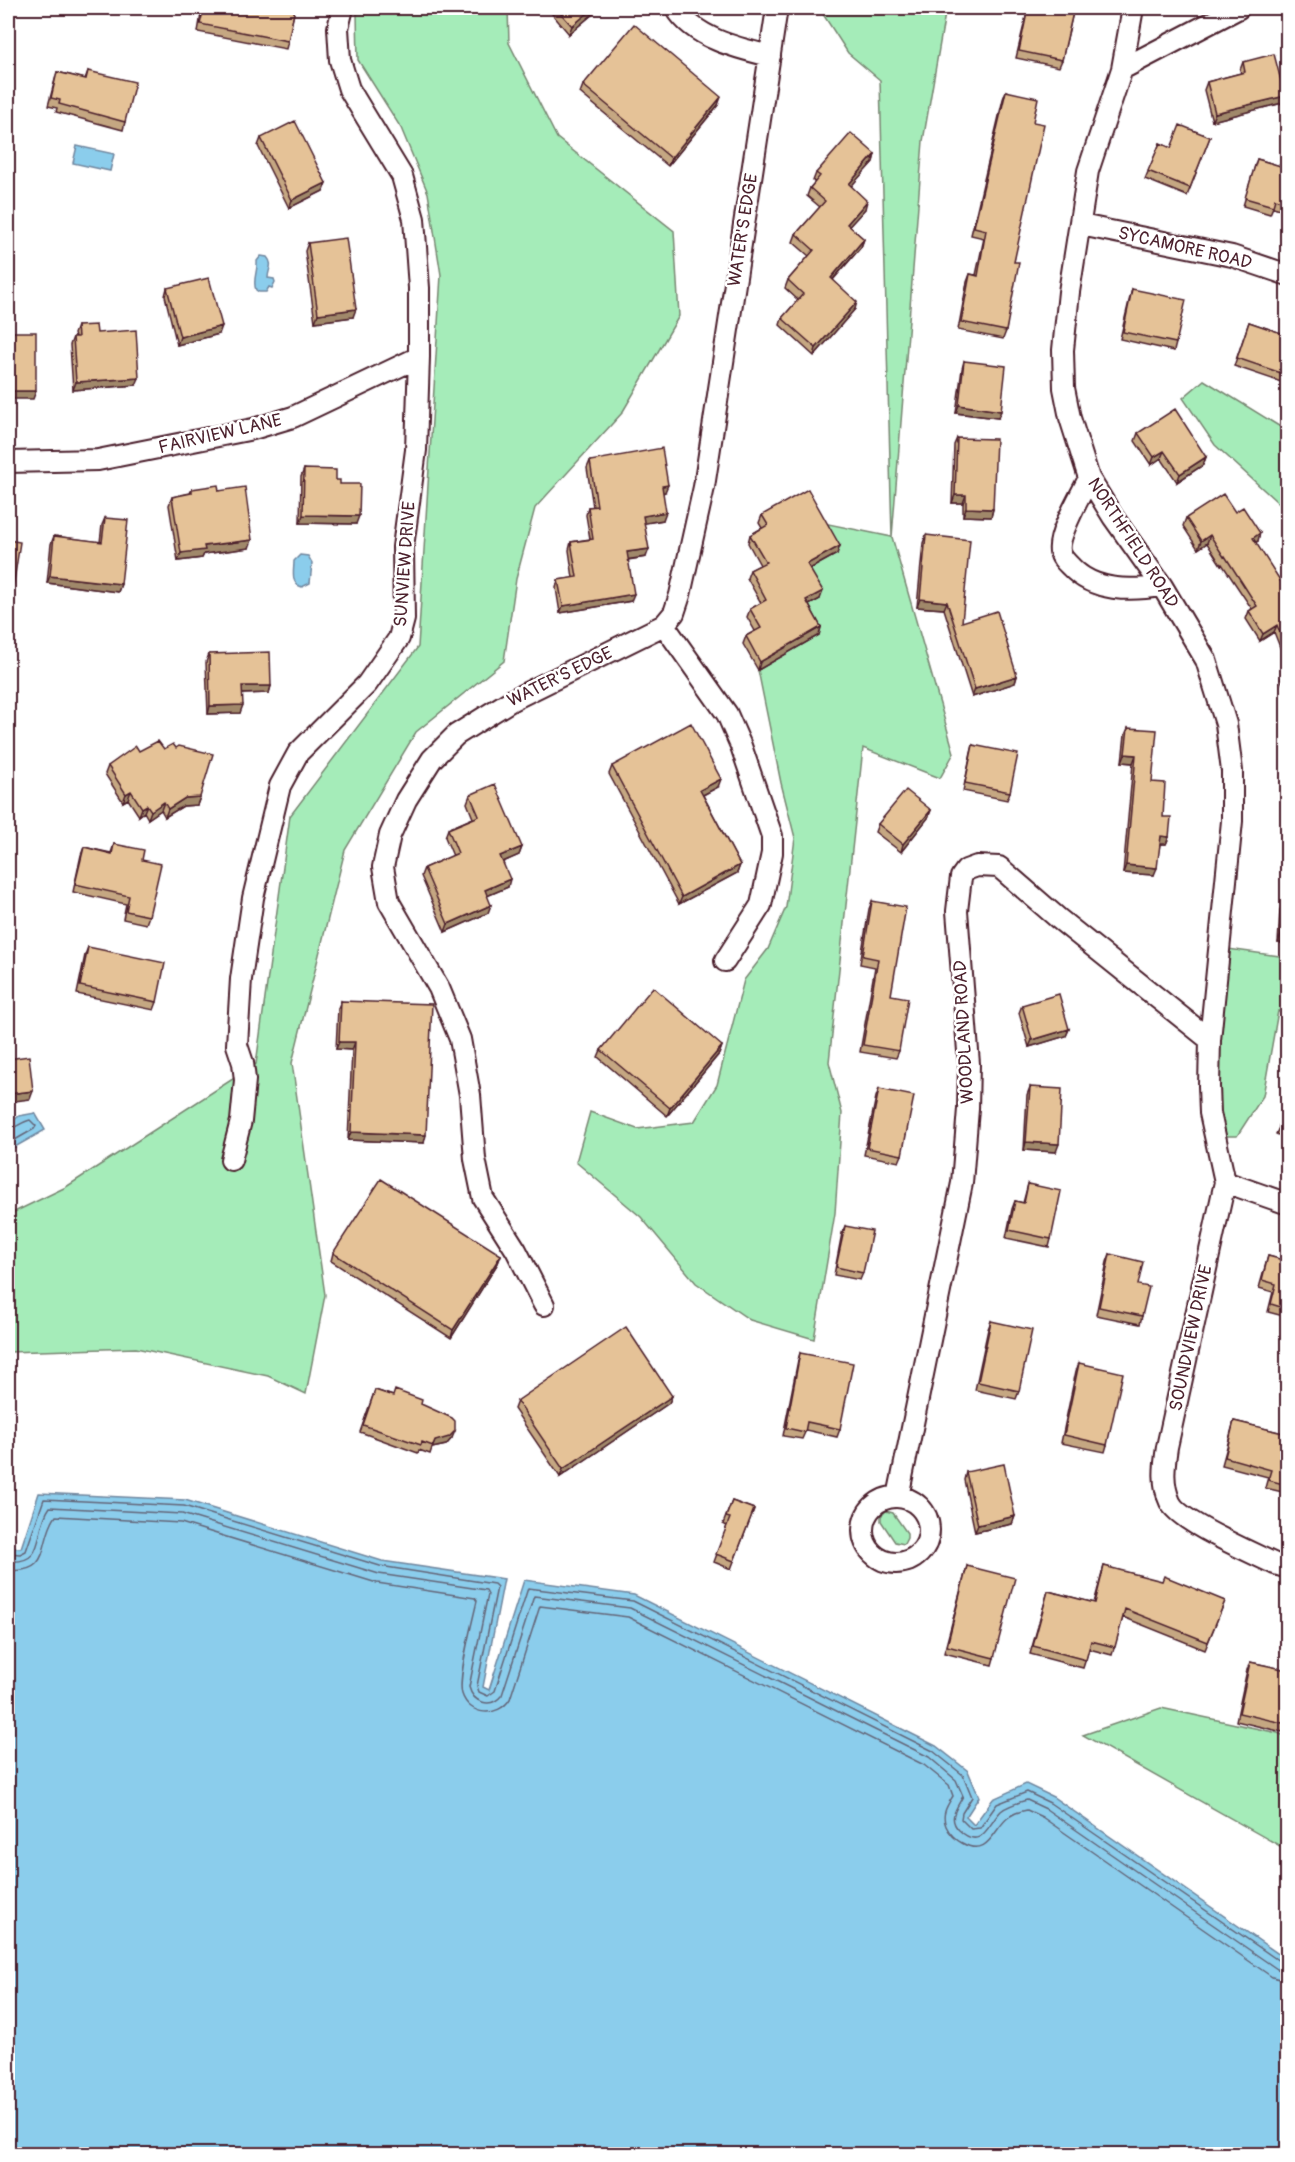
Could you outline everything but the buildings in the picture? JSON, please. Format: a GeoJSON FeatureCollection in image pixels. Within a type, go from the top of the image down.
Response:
{"type":"FeatureCollection","features":[{"type":"Feature","properties":{"kind":"street","name":"SUNVIEW DRIVE"},"geometry":{"type":"LineString","coordinates":[[231,1160],[241,1121],[245,1080],[243,1063],[237,1045],[241,979],[253,898],[280,786],[298,753],[367,684],[399,639],[404,619],[403,547],[416,450],[419,357],[419,288],[414,219],[402,176],[349,89],[340,60],[338,39],[343,8]]}},
{"type":"Feature","properties":{"kind":"street"},"geometry":{"type":"LineString","coordinates":[[676,8],[688,24],[732,46],[770,56]]}},
{"type":"Feature","properties":{"kind":"street","name":"WATER'S EDGE"},"geometry":{"type":"LineString","coordinates":[[544,1305],[516,1250],[483,1198],[475,1159],[470,1095],[460,1039],[439,988],[389,902],[383,867],[390,835],[406,800],[432,759],[456,735],[512,700],[664,626],[674,613],[704,487],[777,8]]}},
{"type":"Feature","properties":{"kind":"street","name":"NORTHFIELD ROAD"},"geometry":{"type":"LineString","coordinates":[[1133,8],[1122,69],[1088,171],[1068,304],[1063,350],[1064,378],[1070,418],[1089,478],[1113,517],[1162,586],[1206,660],[1226,724],[1232,771],[1232,821],[1210,1040]]}},
{"type":"Feature","properties":{"kind":"street"},"geometry":{"type":"LineString","coordinates":[[1122,69],[1239,8]]}},
{"type":"Feature","properties":{"kind":"street","name":"SYCAMORE ROAD"},"geometry":{"type":"LineString","coordinates":[[1081,225],[1232,256],[1287,275]]}},
{"type":"Feature","properties":{"kind":"street","name":"FAIRVIEW LANE"},"geometry":{"type":"LineString","coordinates":[[8,462],[98,460],[253,429],[293,417],[419,357]]}},
{"type":"Feature","properties":{"kind":"street"},"geometry":{"type":"LineString","coordinates":[[1089,478],[1062,536],[1060,551],[1064,560],[1074,571],[1099,586],[1138,590],[1162,586]]}},
{"type":"Feature","properties":{"kind":"street"},"geometry":{"type":"LineString","coordinates":[[664,626],[727,714],[741,746],[772,836],[772,853],[761,905],[725,961]]}},
{"type":"Feature","properties":{"kind":"street","name":"WOODLAND ROAD"},"geometry":{"type":"LineString","coordinates":[[898,1497],[962,1183],[969,1064],[957,911],[961,877],[966,870],[977,866],[999,867],[1059,919],[1210,1040]]}},
{"type":"Feature","properties":{"kind":"street","name":"SOUNDVIEW DRIVE"},"geometry":{"type":"LineString","coordinates":[[1210,1040],[1210,1113],[1225,1182],[1163,1470],[1171,1505],[1188,1520],[1287,1568]]}},
{"type":"Feature","properties":{"kind":"street"},"geometry":{"type":"LineString","coordinates":[[1225,1182],[1287,1204]]}},
{"type":"Feature","properties":{"kind":"green space"},"geometry":{"type":"Polygon","coordinates":[[[360,8],[508,8],[509,43],[557,138],[674,231],[679,316],[622,413],[535,508],[516,579],[504,661],[416,732],[345,850],[292,1063],[325,1295],[306,1394],[268,1376],[136,1348],[8,1352],[8,1215],[66,1187],[256,1064],[290,816],[418,647],[441,275],[428,193],[401,128],[358,60],[357,14],[360,8]]]}},
{"type":"Feature","properties":{"kind":"green space"},"geometry":{"type":"Polygon","coordinates":[[[819,8],[946,8],[923,141],[892,537],[880,80],[848,53],[819,8]]]}},
{"type":"Feature","properties":{"kind":"green space"},"geometry":{"type":"Polygon","coordinates":[[[1204,380],[1287,431],[1287,511],[1215,445],[1183,398],[1204,380]]]}},
{"type":"Feature","properties":{"kind":"green space"},"geometry":{"type":"Polygon","coordinates":[[[819,522],[892,537],[954,753],[940,778],[863,748],[829,1062],[842,1113],[835,1213],[814,1339],[750,1320],[696,1283],[641,1217],[576,1162],[590,1112],[637,1129],[694,1122],[717,1085],[744,980],[768,949],[786,907],[795,838],[781,783],[758,670],[818,635],[803,608],[820,599],[804,572],[819,522]]]}},
{"type":"Feature","properties":{"kind":"green space"},"geometry":{"type":"Polygon","coordinates":[[[1228,949],[1287,957],[1287,1016],[1278,1011],[1263,1096],[1237,1136],[1223,1136],[1217,1089],[1218,1043],[1228,949]]]}},
{"type":"Feature","properties":{"kind":"green space"},"geometry":{"type":"Polygon","coordinates":[[[886,1511],[893,1513],[907,1533],[904,1544],[895,1542],[881,1521],[881,1516],[886,1511]]]}},
{"type":"Feature","properties":{"kind":"green space"},"geometry":{"type":"Polygon","coordinates":[[[1161,1708],[1278,1733],[1287,1737],[1287,1850],[1083,1735],[1161,1708]]]}},
{"type":"Feature","properties":{"kind":"water"},"geometry":{"type":"Polygon","coordinates":[[[77,146],[114,154],[110,171],[73,163],[77,146]]]}},
{"type":"Feature","properties":{"kind":"water"},"geometry":{"type":"Polygon","coordinates":[[[261,256],[269,260],[268,278],[274,279],[275,282],[266,292],[259,292],[255,286],[257,261],[261,256]]]}},
{"type":"Feature","properties":{"kind":"water"},"geometry":{"type":"Polygon","coordinates":[[[300,555],[308,556],[312,563],[310,583],[302,587],[294,580],[294,561],[300,555]]]}},
{"type":"Feature","properties":{"kind":"water"},"geometry":{"type":"Polygon","coordinates":[[[35,1113],[45,1130],[8,1151],[8,1125],[19,1116],[35,1113]]]}},
{"type":"Feature","properties":{"kind":"water"},"geometry":{"type":"Polygon","coordinates":[[[39,1493],[185,1500],[382,1561],[504,1579],[483,1687],[489,1690],[524,1580],[634,1595],[936,1746],[968,1771],[979,1797],[966,1817],[974,1825],[993,1799],[1026,1784],[1053,1797],[1287,1960],[1287,2154],[8,2154],[8,1547],[21,1548],[39,1493]]]}}]}
